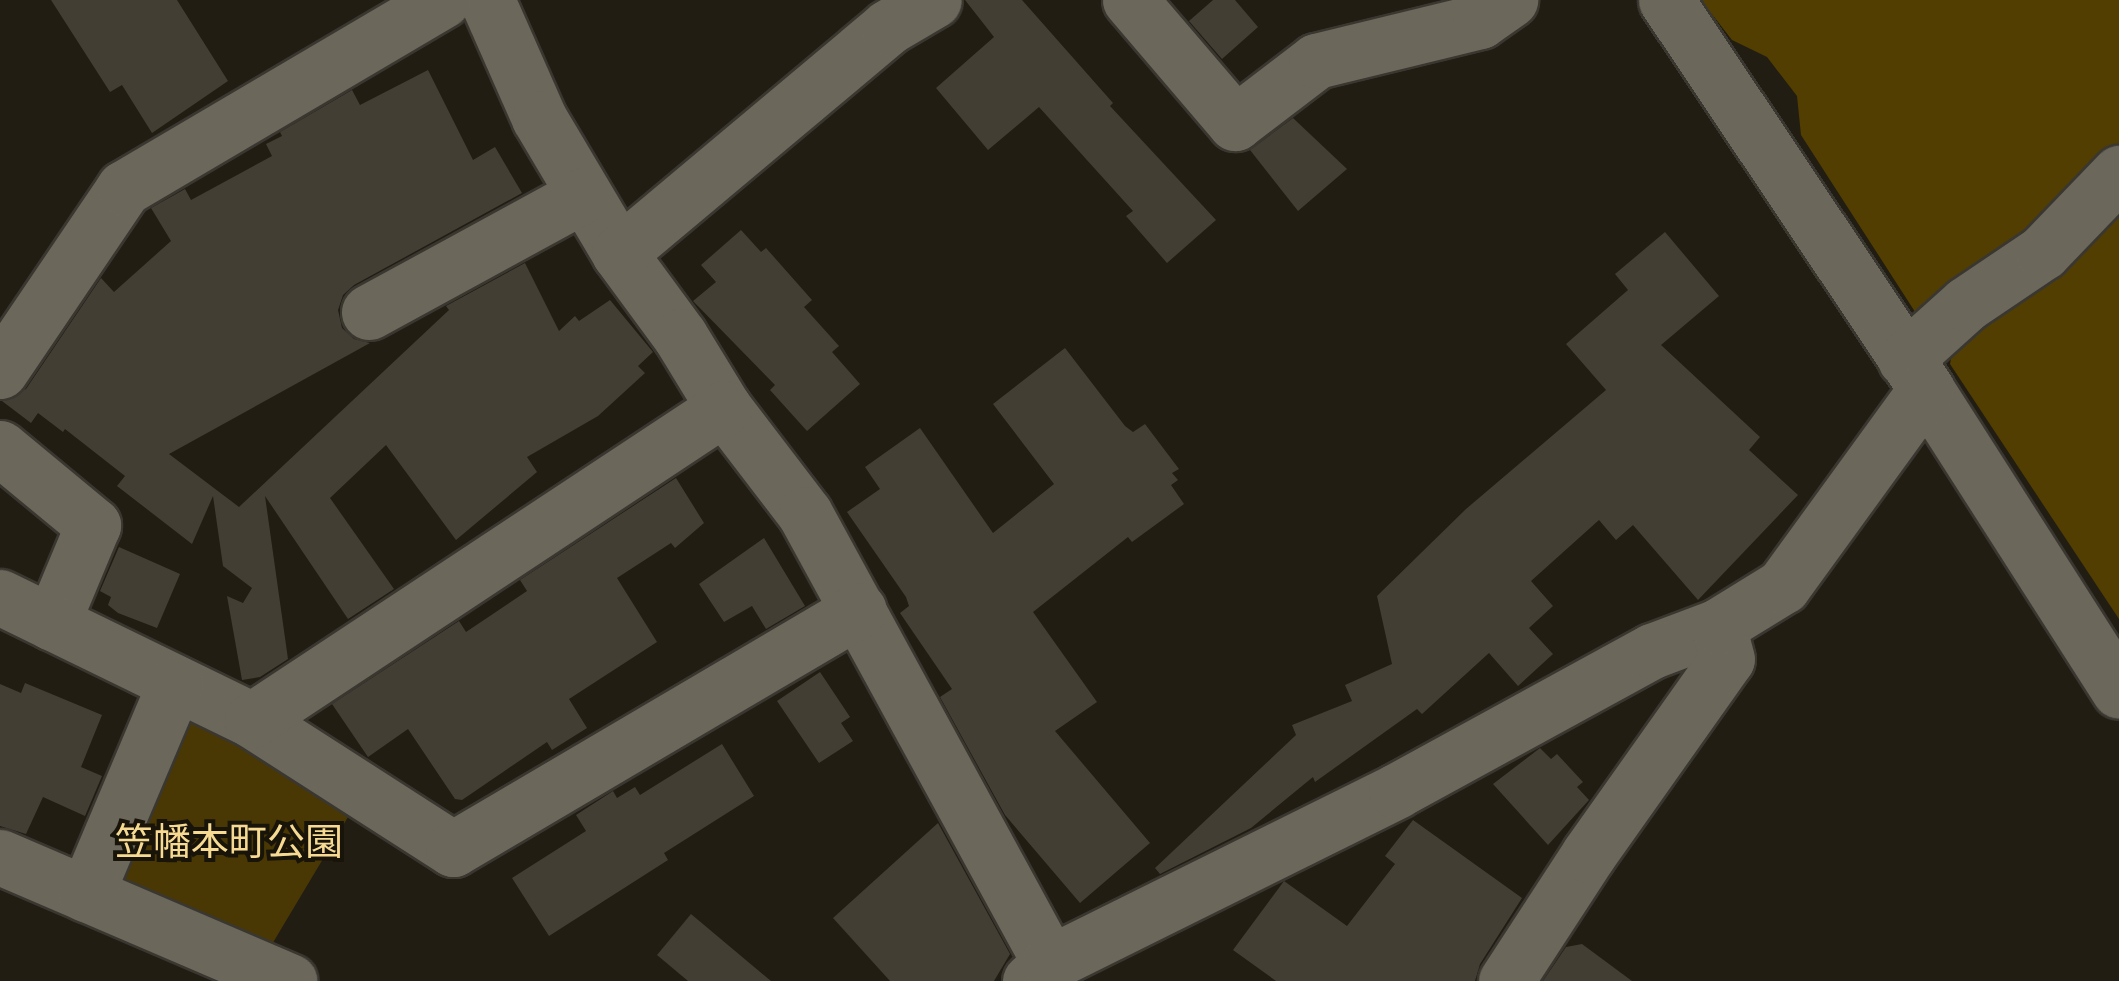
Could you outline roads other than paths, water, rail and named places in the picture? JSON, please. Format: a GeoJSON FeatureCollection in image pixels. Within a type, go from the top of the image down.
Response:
{"type":"FeatureCollection","features":[{"type":"Feature","properties":{"kind":"street"},"geometry":{"type":"LineString","coordinates":[[0,371],[124,188],[444,0]]}},
{"type":"Feature","properties":{"kind":"street"},"geometry":{"type":"LineString","coordinates":[[487,0],[538,118],[619,253],[680,336],[724,408],[804,514],[859,610],[1040,972],[1396,791],[1652,652],[1718,626],[1783,586],[1916,374],[1966,304],[2043,252],[2119,173]]}},
{"type":"Feature","properties":{"kind":"street"},"geometry":{"type":"LineString","coordinates":[[619,253],[888,27],[934,0]]}},
{"type":"Feature","properties":{"kind":"street"},"geometry":{"type":"LineString","coordinates":[[1130,0],[1235,122],[1316,60],[1480,20],[1510,0]]}},
{"type":"Feature","properties":{"kind":"street"},"geometry":{"type":"LineString","coordinates":[[1666,0],[1916,374],[2119,691]]}},
{"type":"Feature","properties":{"kind":"street"},"geometry":{"type":"LineString","coordinates":[[369,312],[584,195]]}},
{"type":"Feature","properties":{"kind":"street"},"geometry":{"type":"LineString","coordinates":[[252,720],[724,408]]}},
{"type":"Feature","properties":{"kind":"street"},"geometry":{"type":"LineString","coordinates":[[0,448],[93,526],[52,623]]}},
{"type":"Feature","properties":{"kind":"street"},"geometry":{"type":"LineString","coordinates":[[0,597],[252,720],[454,849],[859,610]]}},
{"type":"Feature","properties":{"kind":"street"},"geometry":{"type":"LineString","coordinates":[[1506,981],[1588,856],[1727,659],[1718,626]]}},
{"type":"Feature","properties":{"kind":"street"},"geometry":{"type":"LineString","coordinates":[[86,894],[174,683]]}},
{"type":"Feature","properties":{"kind":"street"},"geometry":{"type":"LineString","coordinates":[[0,857],[290,981]]}},
{"type":"Feature","properties":{"kind":"park label","name":"笠幡本町公園"},"geometry":{"type":"Point","coordinates":[229,841]}}]}
